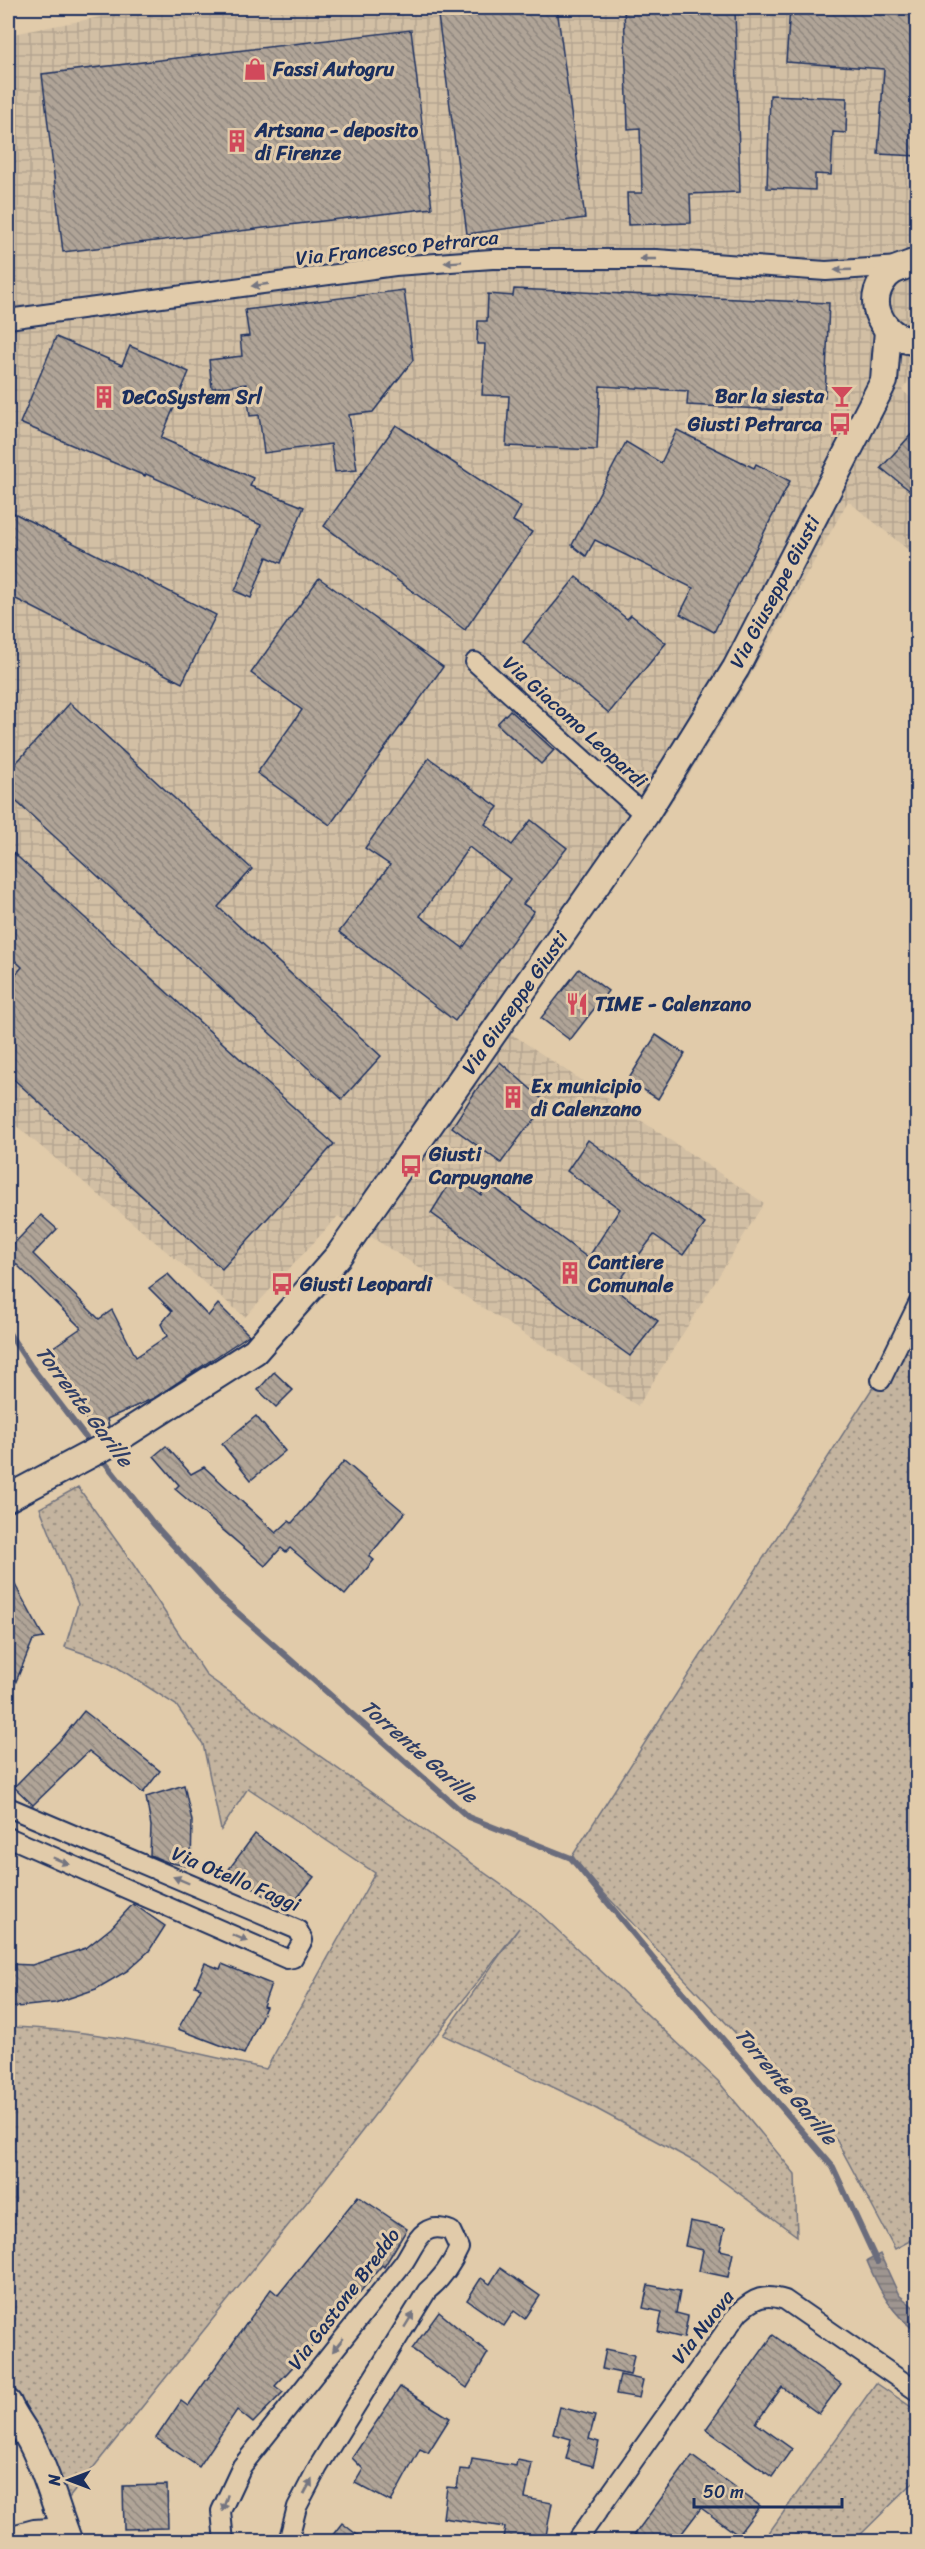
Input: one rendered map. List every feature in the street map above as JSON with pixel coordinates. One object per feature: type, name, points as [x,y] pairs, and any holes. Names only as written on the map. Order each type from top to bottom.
[{"type":"street","name":"Via Francesco Petrarca","points":[[8,319],[395,266],[492,259],[656,259],[826,271],[912,263]]},
{"type":"street","name":"Via Giuseppe Giusti","points":[[884,381],[888,330],[880,320],[876,307],[877,294],[882,282],[890,272],[912,263]]},
{"type":"street","points":[[888,330],[898,338],[918,341]]},
{"type":"street","name":"Via Giuseppe Giusti","points":[[8,1498],[106,1446],[255,1351],[339,1255],[645,815],[736,668],[884,381],[918,346]]},
{"type":"street","name":"Via Giacomo Leopardi","points":[[475,662],[645,815]]},
{"type":"street","points":[[881,1380],[918,1304]]},
{"type":"street","name":"Via Otello Faggi","points":[[8,1806],[298,1930],[303,1940],[293,1958],[287,1959],[8,1838]]},
{"type":"street","name":"Via Gastone Breddo","points":[[224,2541],[222,2511],[233,2481],[253,2451],[404,2262],[422,2234],[430,2228],[451,2231],[459,2248],[453,2262],[441,2279],[426,2291],[318,2467],[297,2507],[288,2541]]},
{"type":"street","name":"Via Nuova","points":[[576,2541],[740,2312],[752,2299],[773,2296],[785,2300],[918,2392]]},
{"type":"street","points":[[8,2405],[23,2456],[38,2490],[62,2526],[34,2529],[8,2536]]},
{"type":"shaded area","points":[[146,8],[917,8],[918,368],[902,390],[917,403],[917,557],[848,501],[742,690],[658,824],[503,1028],[764,1203],[638,1406],[338,1216],[245,1317],[8,1119],[8,35]]},
{"type":"shaded area","points":[[902,1349],[918,1359],[917,2237],[895,2249],[837,2141],[571,1858],[891,1359]]},
{"type":"shaded area","points":[[78,1487],[133,1564],[207,1676],[534,1908],[718,2081],[795,2174],[797,2236],[699,2164],[578,2099],[443,2035],[519,1928],[315,2192],[68,2499],[8,2374],[8,2027],[105,2036],[170,2047],[266,2069],[375,1873],[248,1788],[221,1830],[203,1744],[176,1705],[109,1662],[65,1647],[78,1604],[40,1508]]},
{"type":"shaded area","points":[[880,2254],[899,2295],[917,2310],[917,2332],[893,2309],[876,2282],[867,2261]]},
{"type":"shaded area","points":[[876,2383],[917,2411],[917,2479],[854,2541],[763,2541]]},
{"type":"building","points":[[437,8],[557,8],[585,218],[467,234]]},
{"type":"building","points":[[624,8],[735,8],[740,192],[690,194],[691,223],[628,225],[627,193],[642,193],[640,128],[628,129]]},
{"type":"building","points":[[790,8],[918,8],[918,156],[878,154],[884,69],[786,62]]},
{"type":"building","name":"Artsana - deposito di Firenze","points":[[411,30],[432,208],[63,252],[42,74]]},
{"type":"building","points":[[770,95],[847,98],[846,133],[833,132],[831,175],[815,174],[815,190],[767,188]]},
{"type":"building","points":[[514,289],[829,303],[825,397],[782,395],[781,410],[687,405],[688,391],[600,386],[597,450],[506,446],[509,396],[482,395],[485,344],[477,344],[478,321],[487,321],[488,294],[513,296]]},
{"type":"building","points":[[404,290],[413,360],[373,412],[349,415],[357,470],[335,472],[331,444],[264,453],[259,415],[250,416],[246,384],[212,388],[209,360],[242,356],[240,337],[249,336],[245,310]]},
{"type":"building","name":"DeCoSystem Srl","points":[[56,337],[122,365],[130,346],[189,372],[161,438],[253,478],[250,486],[304,507],[281,563],[267,557],[251,598],[235,591],[261,525],[146,474],[145,476],[20,423]]},
{"type":"building","points":[[396,425],[521,507],[513,521],[532,532],[465,630],[324,526]]},
{"type":"building","points":[[918,427],[918,497],[881,468]]},
{"type":"building","points":[[677,430],[754,468],[756,464],[790,481],[714,632],[680,614],[693,588],[595,540],[586,556],[572,545],[626,442],[661,463]]},
{"type":"building","points":[[8,510],[216,615],[182,683],[8,595]]},
{"type":"building","points":[[576,577],[627,619],[631,615],[666,643],[609,713],[523,642]]},
{"type":"building","points":[[319,578],[443,667],[330,825],[257,773],[302,710],[251,673]]},
{"type":"building","points":[[70,703],[252,869],[218,907],[381,1056],[342,1099],[8,794],[8,772]]},
{"type":"building","points":[[510,710],[554,750],[541,764],[497,724]]},
{"type":"building","points":[[429,758],[498,807],[485,824],[512,845],[531,820],[567,848],[523,904],[534,911],[455,1021],[339,932],[390,865],[365,848]],"holes":[[[469,847],[510,879],[463,948],[420,916]]]},
{"type":"building","points":[[8,848],[334,1144],[222,1269],[8,1074],[8,984],[22,967],[8,954]]},
{"type":"building","points":[[579,969],[608,991],[570,1040],[541,1018]]},
{"type":"building","points":[[656,1035],[685,1054],[658,1099],[628,1080]]},
{"type":"building","points":[[500,1062],[549,1105],[525,1130],[501,1163],[452,1127],[477,1089]]},
{"type":"building","name":"Cantiere Comunale","points":[[588,1140],[705,1224],[683,1255],[654,1235],[614,1288],[658,1321],[630,1356],[431,1213],[454,1176],[481,1195],[488,1183],[588,1258],[620,1209],[567,1171]]},
{"type":"building","points":[[41,1215],[57,1229],[33,1254],[99,1319],[112,1310],[136,1357],[167,1336],[161,1324],[172,1311],[149,1288],[168,1274],[208,1316],[218,1304],[249,1335],[154,1398],[107,1419],[109,1426],[94,1436],[70,1385],[67,1386],[49,1350],[81,1328],[8,1256],[8,1250]]},
{"type":"building","points":[[274,1372],[293,1390],[276,1407],[258,1390]]},
{"type":"building","points":[[256,1416],[285,1451],[251,1480],[222,1444]]},
{"type":"building","points":[[166,1446],[191,1474],[204,1467],[276,1533],[289,1521],[292,1523],[344,1461],[405,1513],[369,1556],[374,1560],[345,1595],[290,1548],[286,1552],[281,1548],[265,1566],[175,1489],[179,1485],[154,1456]]},
{"type":"building","points":[[8,1572],[44,1638],[33,1640],[8,1701]]},
{"type":"building","points":[[84,1711],[160,1771],[143,1793],[89,1751],[33,1805],[14,1787],[62,1738]]},
{"type":"building","points":[[184,1785],[192,1821],[191,1867],[167,1862],[150,1855],[151,1826],[146,1797]]},
{"type":"building","points":[[255,1834],[314,1877],[286,1912],[229,1869]]},
{"type":"building","points":[[133,1904],[165,1926],[149,1951],[127,1971],[96,1989],[55,2003],[8,2008],[8,1964],[32,1965],[86,1948],[111,1928]]},
{"type":"building","points":[[205,1963],[220,1969],[222,1964],[271,1984],[263,2006],[266,2007],[244,2054],[178,2029],[201,1988],[195,1986]]},
{"type":"building","points":[[358,2196],[407,2229],[384,2267],[382,2265],[344,2312],[275,2386],[283,2392],[253,2423],[237,2410],[199,2467],[156,2438],[181,2401],[188,2406],[271,2289],[278,2295]]},
{"type":"building","points":[[690,2221],[725,2228],[720,2250],[733,2253],[728,2277],[699,2271],[703,2250],[685,2246]]},
{"type":"building","points":[[500,2268],[540,2296],[525,2319],[514,2311],[504,2326],[467,2300],[481,2278],[490,2284]]},
{"type":"building","points":[[648,2285],[680,2291],[676,2313],[688,2316],[684,2338],[658,2332],[662,2312],[643,2308]]},
{"type":"building","points":[[439,2312],[488,2353],[467,2388],[412,2349]]},
{"type":"building","points":[[773,2335],[841,2384],[819,2414],[782,2387],[756,2423],[792,2449],[772,2477],[706,2429]]},
{"type":"building","points":[[606,2349],[634,2355],[630,2375],[602,2369]]},
{"type":"building","points":[[620,2375],[643,2380],[639,2398],[616,2394]]},
{"type":"building","points":[[400,2387],[450,2418],[428,2453],[420,2449],[391,2502],[355,2483],[363,2469],[352,2458]]},
{"type":"building","points":[[560,2407],[595,2416],[589,2439],[599,2442],[593,2466],[566,2459],[571,2439],[553,2434]]},
{"type":"building","points":[[692,2456],[760,2506],[738,2535],[701,2508],[676,2541],[630,2541]]},
{"type":"building","points":[[472,2459],[516,2466],[517,2460],[532,2463],[525,2498],[552,2503],[545,2541],[503,2538],[505,2527],[443,2518],[447,2487],[457,2488],[460,2469],[470,2470]]},
{"type":"building","points":[[167,2485],[168,2528],[124,2529],[123,2486]]},
{"type":"building","points":[[342,2523],[365,2541],[328,2541]]},
{"type":"waterway","name":"Torrente Garille","points":[[8,1332],[30,1365],[93,1447]]},
{"type":"waterway","name":"Torrente Garille","points":[[99,1455],[153,1523],[222,1599],[468,1817],[571,1858],[659,1965],[833,2167],[877,2262]]},
{"type":"place","name":"Fassi Autogru","points":[[255,69]]},
{"type":"place","name":"Artsana - deposito di Firenze","points":[[237,141]]},
{"type":"place","name":"Bar la siesta","points":[[842,396]]},
{"type":"place","name":"DeCoSystem Srl","points":[[104,397]]},
{"type":"place","name":"Giusti Petrarca","points":[[840,424]]},
{"type":"place","name":"TIME - Calenzano","points":[[577,1004]]},
{"type":"place","name":"Ex municipio di Calenzano","points":[[513,1097]]},
{"type":"place","name":"Giusti Carpugnane","points":[[411,1166]]},
{"type":"place","name":"Cantiere Comunale","points":[[570,1273]]},
{"type":"place","name":"Giusti Leopardi","points":[[282,1284]]}]
